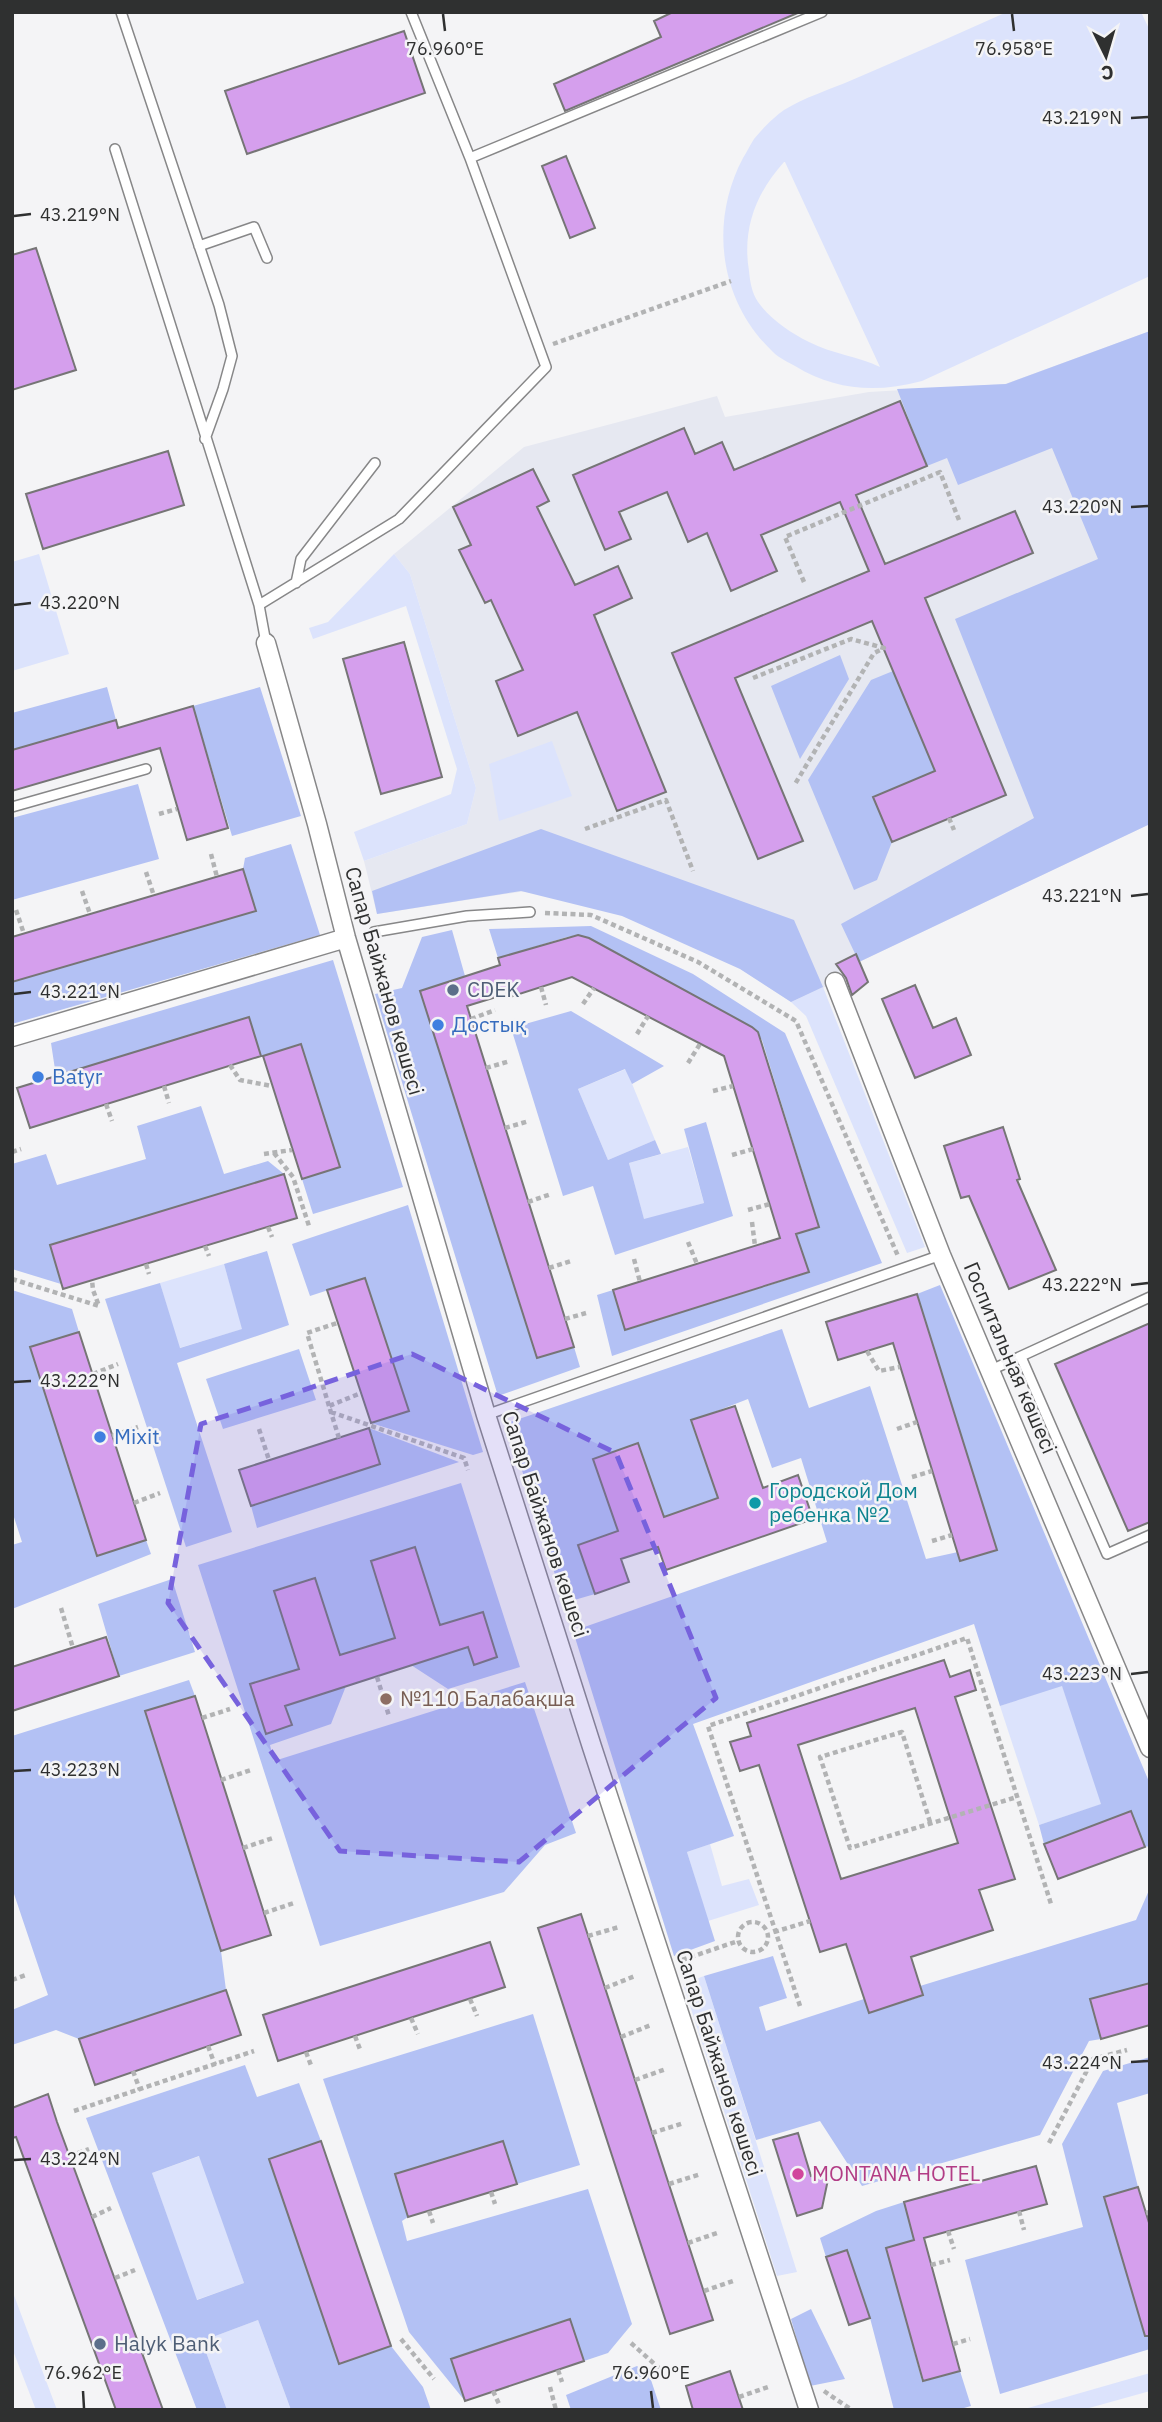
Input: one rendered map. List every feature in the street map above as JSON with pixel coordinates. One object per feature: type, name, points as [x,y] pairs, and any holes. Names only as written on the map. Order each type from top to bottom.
[{"type":"street","name":"Сапар Байжанов көшесі","points":[[266,643],[346,938],[486,1415],[809,2410]]},
{"type":"street","points":[[12,1037],[346,938]]},
{"type":"street","name":"Госпитальная көшесі","points":[[835,982],[941,1255],[1150,1748]]},
{"type":"lane","points":[[121,12],[200,246],[232,356],[205,439]]},
{"type":"lane","points":[[259,606],[399,519],[546,366],[470,158],[411,12]]},
{"type":"lane","points":[[470,158],[822,12]]},
{"type":"lane","points":[[115,149],[259,606],[266,643]]},
{"type":"lane","points":[[200,246],[254,227],[267,258]]},
{"type":"lane","points":[[296,583],[301,559],[375,463]]},
{"type":"lane","points":[[12,807],[146,769]]},
{"type":"lane","points":[[374,932],[467,916],[530,912]]},
{"type":"lane","points":[[486,1415],[941,1255]]},
{"type":"lane","points":[[991,1370],[1150,1297]]},
{"type":"lane","points":[[1021,1356],[1107,1553],[1150,1535]]},
{"type":"path","points":[[539,348],[731,282]]},
{"type":"path","points":[[804,582],[785,537],[940,472],[959,520]]},
{"type":"path","points":[[753,678],[852,639],[884,648],[874,653],[795,784]]},
{"type":"path","points":[[584,829],[666,800],[694,871]]},
{"type":"path","points":[[159,814],[177,809]]},
{"type":"path","points":[[948,818],[954,830]]},
{"type":"path","points":[[211,854],[217,877]]},
{"type":"path","points":[[146,872],[154,896]]},
{"type":"path","points":[[82,891],[90,914]]},
{"type":"path","points":[[16,910],[24,934]]},
{"type":"path","points":[[530,912],[591,915],[698,962],[796,1021],[903,1268]]},
{"type":"path","points":[[541,987],[546,1004]]},
{"type":"path","points":[[583,1004],[594,988]]},
{"type":"path","points":[[471,1019],[495,1010]]},
{"type":"path","points":[[637,1034],[648,1016]]},
{"type":"path","points":[[688,1063],[700,1044]]},
{"type":"path","points":[[486,1068],[510,1061]]},
{"type":"path","points":[[230,1065],[240,1080],[272,1086]]},
{"type":"path","points":[[164,1086],[169,1103]]},
{"type":"path","points":[[713,1091],[733,1086]]},
{"type":"path","points":[[106,1104],[112,1121]]},
{"type":"path","points":[[505,1128],[528,1121]]},
{"type":"path","points":[[12,1152],[21,1149]]},
{"type":"path","points":[[732,1155],[753,1149]]},
{"type":"path","points":[[264,1154],[292,1150]]},
{"type":"path","points":[[274,1153],[293,1177],[309,1226]]},
{"type":"path","points":[[528,1202],[551,1194]]},
{"type":"path","points":[[748,1210],[770,1204]]},
{"type":"path","points":[[752,1222],[755,1246]]},
{"type":"path","points":[[268,1227],[272,1237]]},
{"type":"path","points":[[688,1242],[696,1264]]},
{"type":"path","points":[[205,1246],[209,1256]]},
{"type":"path","points":[[634,1259],[640,1282]]},
{"type":"path","points":[[549,1268],[571,1261]]},
{"type":"path","points":[[146,1264],[149,1274]]},
{"type":"path","points":[[12,1279],[99,1306],[92,1280]]},
{"type":"path","points":[[565,1319],[586,1312]]},
{"type":"path","points":[[337,1323],[307,1334],[339,1438]]},
{"type":"path","points":[[867,1351],[878,1371],[900,1367]]},
{"type":"path","points":[[93,1374],[118,1364]]},
{"type":"path","points":[[330,1409],[361,1393]]},
{"type":"path","points":[[330,1409],[464,1458],[468,1470]]},
{"type":"path","points":[[897,1429],[917,1422]]},
{"type":"path","points":[[113,1436],[138,1427]]},
{"type":"path","points":[[259,1429],[269,1460]]},
{"type":"path","points":[[912,1476],[932,1471]]},
{"type":"path","points":[[134,1503],[160,1493]]},
{"type":"path","points":[[932,1541],[952,1535]]},
{"type":"path","points":[[61,1608],[73,1647]]},
{"type":"path","points":[[800,2006],[708,1726],[967,1638],[1051,1905]]},
{"type":"path","points":[[377,1676],[389,1716]]},
{"type":"path","points":[[202,1718],[230,1709]]},
{"type":"path","points":[[930,1822],[902,1732],[820,1757],[850,1848],[1017,1797]]},
{"type":"path","points":[[221,1780],[251,1770]]},
{"type":"path","points":[[243,1848],[273,1838]]},
{"type":"path","points":[[264,1913],[294,1903]]},
{"type":"path","points":[[769,1934],[810,1921]]},
{"type":"path","points":[[749,1922],[758,1922],[765,1926],[769,1934],[768,1942],[757,1952],[742,1948],[738,1941],[742,1926],[749,1922]]},
{"type":"path","points":[[588,1936],[619,1927]]},
{"type":"path","points":[[664,1966],[738,1941]]},
{"type":"path","points":[[12,1980],[26,1975]]},
{"type":"path","points":[[605,1988],[635,1976]]},
{"type":"path","points":[[470,1999],[477,2016]]},
{"type":"path","points":[[411,2018],[418,2034]]},
{"type":"path","points":[[621,2037],[651,2025]]},
{"type":"path","points":[[355,2036],[361,2052]]},
{"type":"path","points":[[208,2046],[215,2065]]},
{"type":"path","points":[[1049,2143],[1093,2060],[1127,2050]]},
{"type":"path","points":[[74,2111],[254,2051]]},
{"type":"path","points":[[306,2052],[312,2067]]},
{"type":"path","points":[[635,2080],[666,2069]]},
{"type":"path","points":[[133,2071],[140,2090]]},
{"type":"path","points":[[652,2133],[684,2123]]},
{"type":"path","points":[[70,2156],[89,2148]]},
{"type":"path","points":[[669,2184],[701,2174]]},
{"type":"path","points":[[491,2192],[495,2204]]},
{"type":"path","points":[[92,2217],[111,2208]]},
{"type":"path","points":[[429,2211],[433,2223]]},
{"type":"path","points":[[1020,2211],[1024,2230]]},
{"type":"path","points":[[948,2231],[954,2249]]},
{"type":"path","points":[[688,2243],[720,2232]]},
{"type":"path","points":[[932,2265],[950,2260]]},
{"type":"path","points":[[114,2278],[135,2270]]},
{"type":"path","points":[[704,2291],[736,2280]]},
{"type":"path","points":[[401,2339],[434,2379]]},
{"type":"path","points":[[953,2344],[970,2339]]},
{"type":"path","points":[[631,2343],[659,2368]]},
{"type":"path","points":[[142,2353],[163,2344]]},
{"type":"path","points":[[558,2370],[562,2382]]},
{"type":"path","points":[[738,2397],[771,2386]]},
{"type":"path","points":[[550,2387],[556,2410]]},
{"type":"path","points":[[824,2390],[852,2410]]},
{"type":"path","points":[[494,2391],[499,2404]]},
{"type":"highlighted area","points":[[412,1354],[616,1453],[716,1698],[519,1862],[340,1851],[168,1603],[201,1424]]},
{"type":"shaded area","points":[[1007,12],[1141,12],[1150,31],[1150,276],[922,381],[905,385],[873,388],[841,385],[810,374],[781,358],[755,332],[741,309],[725,260],[723,234],[726,208],[732,183],[753,141],[784,110]],"holes":[[[785,162],[880,367],[802,338],[781,325],[754,295],[747,256],[753,212],[766,186]]]},
{"type":"shaded area","points":[[1150,331],[1150,824],[859,962],[855,954],[836,964],[843,979],[791,1002],[658,915],[570,884],[377,914],[364,861],[467,824],[476,788],[410,574],[394,554],[524,447],[717,396],[725,417],[869,392],[1005,384]]},
{"type":"shaded area","points":[[1150,331],[1150,824],[859,962],[841,924],[1034,818],[955,619],[1098,559],[1052,448],[958,485],[947,458],[927,466],[897,389],[1006,384]]},
{"type":"shaded area","points":[[39,554],[69,654],[12,671],[12,562]]},
{"type":"shaded area","points":[[394,554],[410,574],[476,788],[467,824],[364,861],[354,832],[451,794],[457,769],[406,606],[313,639],[309,628],[328,622]]},
{"type":"shaded area","points":[[840,655],[849,679],[800,759],[771,686]]},
{"type":"shaded area","points":[[893,671],[954,763],[873,797],[892,842],[877,880],[854,890],[808,780],[871,680]]},
{"type":"shaded area","points":[[107,687],[116,720],[12,750],[12,713]]},
{"type":"shaded area","points":[[260,687],[301,816],[232,836],[193,706]]},
{"type":"shaded area","points":[[552,741],[572,796],[499,821],[489,764]]},
{"type":"shaded area","points":[[138,784],[159,859],[12,900],[12,818]]},
{"type":"shaded area","points":[[541,829],[794,920],[823,987],[791,1002],[740,969],[622,916],[521,891],[377,914],[372,891]]},
{"type":"shaded area","points":[[291,844],[320,935],[12,1024],[12,982],[255,911],[243,869],[245,858]]},
{"type":"shaded area","points":[[591,926],[693,974],[785,1033],[882,1263],[612,1356],[597,1295],[613,1290],[626,1330],[808,1273],[796,1234],[819,1226],[762,1040],[752,1027],[589,938],[578,935],[567,937],[498,958],[489,929]]},
{"type":"shaded area","points":[[452,930],[465,976],[420,991],[537,1358],[574,1347],[580,1367],[498,1396],[375,994],[402,988],[422,937]]},
{"type":"shaded area","points":[[333,960],[403,1187],[313,1214],[302,1179],[340,1166],[301,1044],[261,1056],[249,1017],[56,1076],[51,1043]]},
{"type":"shaded area","points":[[823,987],[925,1247],[907,1253],[806,1016],[791,1002]]},
{"type":"shaded area","points":[[571,1011],[664,1066],[632,1084],[625,1069],[578,1089],[608,1160],[655,1140],[661,1154],[629,1163],[644,1219],[704,1203],[684,1129],[706,1122],[733,1216],[615,1255],[593,1186],[563,1196],[511,1028]]},
{"type":"shaded area","points":[[626,1069],[655,1140],[608,1160],[578,1089]]},
{"type":"shaded area","points":[[201,1106],[224,1174],[268,1161],[284,1174],[50,1245],[61,1284],[12,1269],[12,1164],[46,1154],[57,1185],[146,1159],[137,1126]]},
{"type":"shaded area","points":[[688,1147],[704,1203],[644,1220],[629,1163]]},
{"type":"shaded area","points":[[408,1205],[483,1452],[473,1455],[371,1423],[409,1410],[365,1278],[310,1296],[292,1244]]},
{"type":"shaded area","points":[[267,1251],[289,1325],[177,1363],[232,1532],[186,1547],[105,1299],[160,1283],[180,1348],[242,1329],[224,1264]]},
{"type":"shaded area","points":[[224,1264],[243,1329],[179,1348],[160,1283]]},
{"type":"shaded area","points":[[940,1285],[1150,1784],[1150,1846],[1145,1847],[1131,1811],[1044,1844],[1039,1825],[1101,1804],[1062,1686],[1000,1706],[974,1624],[693,1724],[734,1836],[687,1852],[715,1941],[674,1956],[573,1631],[827,1542],[801,1458],[772,1468],[748,1399],[691,1421],[718,1498],[664,1517],[638,1444],[593,1459],[618,1531],[578,1545],[595,1594],[564,1603],[507,1423],[782,1329],[809,1408],[870,1386],[926,1559],[958,1552],[997,1549],[917,1294]]},
{"type":"shaded area","points":[[12,1290],[72,1309],[79,1332],[31,1347],[97,1556],[146,1540],[151,1554],[12,1609],[12,1545],[22,1542],[12,1511]]},
{"type":"shaded area","points":[[299,1349],[316,1400],[223,1429],[206,1379]]},
{"type":"shaded area","points":[[369,1428],[459,1462],[257,1528],[251,1506],[380,1464]]},
{"type":"shaded area","name":"№110 Балабақша","points":[[461,1483],[520,1667],[448,1689],[411,1665],[468,1647],[474,1664],[497,1657],[483,1612],[440,1625],[415,1547],[371,1561],[395,1638],[340,1655],[315,1578],[275,1590],[299,1669],[250,1685],[266,1733],[292,1725],[285,1706],[346,1686],[331,1724],[270,1745],[274,1761],[525,1682],[576,1833],[545,1845],[504,1892],[320,1946],[198,1565]]},
{"type":"shaded area","points":[[172,1579],[195,1652],[119,1676],[98,1604]]},
{"type":"shaded area","points":[[189,1680],[195,1696],[145,1712],[221,1951],[226,1990],[79,2039],[56,2030],[12,2045],[12,2010],[48,1995],[12,1888],[12,1736]]},
{"type":"shaded area","points":[[1062,1685],[1102,1804],[1039,1825],[1000,1706]]},
{"type":"shaded area","points":[[710,1844],[722,1886],[749,1879],[759,1905],[708,1921],[687,1852]]},
{"type":"shaded area","points":[[1150,1888],[1150,1983],[1090,2000],[1101,2039],[1089,2041],[1040,2135],[862,2186],[820,2121],[756,2140],[704,1976],[773,1956],[787,1998],[759,2007],[766,2031],[864,1999],[869,2013],[923,1996],[920,1986],[1136,1920]]},
{"type":"shaded area","points":[[704,1976],[797,2272],[777,2276],[683,1984]]},
{"type":"shaded area","points":[[533,2014],[580,2165],[517,2184],[503,2141],[396,2174],[408,2217],[402,2221],[407,2241],[588,2189],[632,2324],[608,2353],[584,2361],[569,2319],[451,2359],[465,2401],[409,2332],[323,2079]]},
{"type":"shaded area","points":[[1150,2057],[1150,2093],[1117,2103],[1138,2187],[1104,2197],[1142,2327],[1150,2325],[1150,2349],[1000,2394],[965,2260],[1083,2227],[1062,2144],[1103,2071]]},
{"type":"shaded area","points":[[245,2065],[257,2097],[299,2083],[321,2141],[269,2159],[339,2364],[391,2346],[423,2387],[431,2410],[291,2410],[258,2320],[202,2341],[227,2410],[197,2410],[86,2118]],"holes":[[[199,2156],[244,2283],[197,2300],[152,2173]]]},
{"type":"shaded area","points":[[200,2156],[244,2283],[196,2300],[152,2173]]},
{"type":"shaded area","points":[[904,2202],[914,2240],[887,2248],[922,2381],[960,2371],[971,2406],[957,2410],[894,2410],[870,2318],[847,2250],[826,2257],[820,2238],[876,2211]]},
{"type":"shaded area","points":[[12,2290],[57,2410],[36,2410],[12,2348]]},
{"type":"shaded area","points":[[811,2309],[845,2379],[810,2386],[791,2319]]},
{"type":"shaded area","points":[[258,2320],[291,2410],[227,2410],[202,2341]]},
{"type":"shaded area","points":[[637,2366],[650,2377],[661,2410],[571,2410],[566,2395]]},
{"type":"shaded area","points":[[1150,2373],[1150,2391],[1082,2410],[1021,2410]]},
{"type":"building","points":[[673,12],[800,12],[565,111],[554,84],[661,37],[654,21]]},
{"type":"building","points":[[404,31],[425,93],[247,154],[225,91]]},
{"type":"building","points":[[566,156],[595,228],[570,238],[542,166]]},
{"type":"building","points":[[36,248],[76,370],[12,390],[12,255]]},
{"type":"building","points":[[900,401],[927,466],[856,495],[885,564],[1015,511],[1033,553],[925,598],[1006,795],[892,842],[873,797],[935,771],[872,621],[735,678],[803,841],[758,859],[672,653],[869,571],[840,502],[761,535],[777,571],[731,591],[707,533],[688,542],[667,492],[619,512],[631,539],[605,550],[573,475],[684,428],[695,454],[722,442],[734,470]]},
{"type":"building","points":[[168,451],[184,505],[43,549],[26,494]]},
{"type":"building","points":[[533,469],[549,501],[537,507],[575,585],[618,566],[632,598],[594,615],[666,792],[617,811],[577,712],[518,736],[496,681],[523,670],[491,600],[485,603],[459,550],[471,545],[453,507]]},
{"type":"building","points":[[404,642],[442,777],[381,794],[343,659]]},
{"type":"building","points":[[193,706],[228,828],[187,840],[160,748],[12,791],[12,750],[116,720],[118,728]]},
{"type":"building","points":[[243,869],[256,911],[12,982],[12,937]]},
{"type":"building","points":[[578,935],[589,938],[758,1032],[819,1227],[796,1234],[809,1272],[625,1330],[613,1290],[780,1238],[724,1056],[572,977],[510,997],[509,993],[467,1006],[574,1347],[537,1358],[420,991],[500,965],[498,958]]},
{"type":"building","points":[[856,954],[868,982],[852,995],[846,978],[836,964]]},
{"type":"building","points":[[915,985],[933,1028],[956,1018],[971,1055],[915,1078],[882,999]]},
{"type":"building","points":[[249,1017],[261,1056],[30,1128],[17,1088]]},
{"type":"building","points":[[301,1044],[340,1167],[302,1179],[263,1056]]},
{"type":"building","points":[[1003,1127],[1020,1179],[1017,1180],[1056,1270],[1009,1289],[969,1196],[961,1198],[944,1146]]},
{"type":"building","points":[[284,1174],[297,1218],[63,1289],[50,1245]]},
{"type":"building","points":[[365,1278],[409,1411],[371,1423],[327,1290]]},
{"type":"building","points":[[917,1294],[997,1550],[960,1561],[893,1343],[838,1360],[826,1322]]},
{"type":"building","points":[[1150,1323],[1150,1522],[1128,1531],[1055,1364]]},
{"type":"building","points":[[79,1332],[146,1540],[97,1556],[30,1347]]},
{"type":"building","name":"Городской Дом ребенка №2","points":[[735,1406],[763,1488],[798,1475],[813,1519],[666,1570],[658,1547],[621,1559],[629,1582],[595,1594],[578,1545],[618,1531],[593,1459],[638,1443],[664,1517],[718,1498],[691,1420]]},
{"type":"building","points":[[369,1428],[380,1464],[251,1506],[239,1470]]},
{"type":"building","points":[[415,1547],[440,1625],[483,1612],[497,1657],[474,1665],[468,1647],[285,1706],[292,1725],[266,1734],[250,1684],[299,1669],[274,1591],[315,1578],[340,1655],[395,1638],[371,1561]]},
{"type":"building","points":[[106,1637],[119,1676],[12,1711],[12,1667]]},
{"type":"building","points":[[944,1660],[950,1677],[970,1670],[976,1690],[955,1697],[1015,1879],[979,1890],[993,1930],[911,1957],[923,1995],[869,2013],[846,1944],[820,1952],[759,1765],[740,1771],[730,1742],[751,1736],[747,1723]],"holes":[[[915,1708],[958,1843],[841,1879],[798,1745]]]},
{"type":"building","points":[[195,1696],[271,1935],[221,1951],[145,1711]]},
{"type":"building","points":[[1131,1811],[1145,1847],[1058,1879],[1044,1844]]},
{"type":"building","points":[[581,1914],[713,2320],[670,2334],[538,1928]]},
{"type":"building","points":[[490,1942],[505,1987],[278,2061],[263,2015]]},
{"type":"building","points":[[1150,1983],[1150,2025],[1101,2039],[1090,1999]]},
{"type":"building","points":[[226,1990],[241,2035],[95,2085],[79,2039]]},
{"type":"building","points":[[48,2094],[163,2410],[116,2410],[16,2137],[12,2138],[12,2108]]},
{"type":"building","points":[[798,2133],[811,2176],[830,2170],[822,2208],[797,2216],[773,2140]]},
{"type":"building","points":[[321,2141],[391,2346],[339,2364],[269,2159]]},
{"type":"building","points":[[503,2141],[517,2184],[408,2217],[395,2174]]},
{"type":"building","points":[[1036,2166],[1047,2204],[924,2238],[960,2371],[923,2381],[886,2248],[914,2240],[904,2202]]},
{"type":"building","points":[[1138,2187],[1150,2226],[1150,2336],[1145,2336],[1104,2197]]},
{"type":"building","points":[[847,2250],[870,2318],[849,2325],[826,2257]]},
{"type":"building","points":[[570,2319],[584,2361],[465,2401],[451,2359]]},
{"type":"building","points":[[730,2371],[743,2410],[693,2410],[686,2386]]},
{"type":"place","name":"CDEK","points":[[453,990]]},
{"type":"place","name":"Достық","points":[[438,1025]]},
{"type":"place","name":"Batyr","points":[[38,1077]]},
{"type":"place","name":"Mixit","points":[[100,1437]]},
{"type":"place","name":"Городской Дом ребенка №2","points":[[755,1503]]},
{"type":"place","name":"№110 Балабақша","points":[[386,1699]]},
{"type":"place","name":"MONTANA HOTEL","points":[[798,2174]]},
{"type":"place","name":"Halyk Bank","points":[[100,2344]]}]
